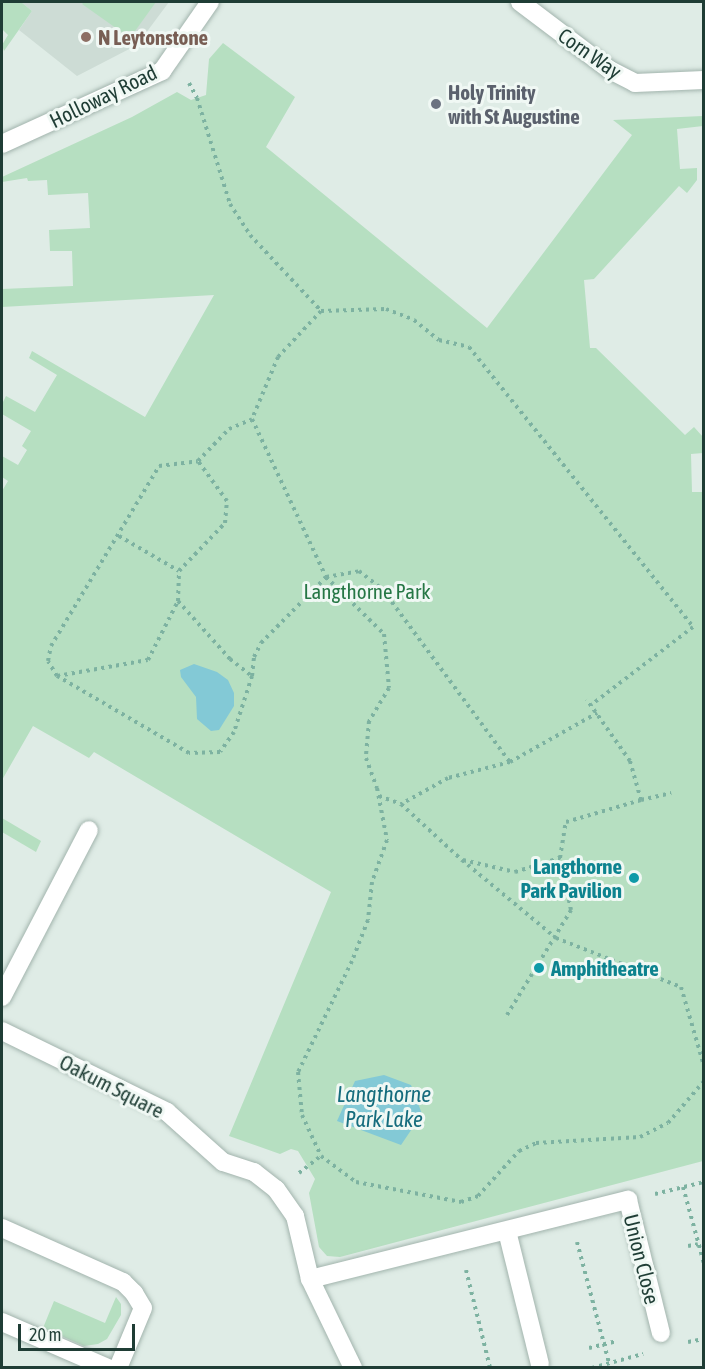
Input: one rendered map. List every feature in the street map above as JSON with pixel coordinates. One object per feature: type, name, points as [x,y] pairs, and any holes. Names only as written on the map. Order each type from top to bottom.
[{"type":"street","name":"Holloway Road","points":[[2,144],[162,71],[210,2]]},
{"type":"street","name":"Corn Way","points":[[520,2],[610,70],[635,83],[704,80]]},
{"type":"street","points":[[2,997],[89,830]]},
{"type":"street","name":"Oakum Square","points":[[2,1031],[166,1112],[222,1162],[254,1172],[276,1189],[295,1216],[310,1279]]},
{"type":"street","name":"Union Close","points":[[310,1279],[628,1200],[661,1333]]},
{"type":"street","points":[[2,1228],[123,1282],[134,1293],[143,1308],[118,1368]]},
{"type":"street","points":[[507,1231],[540,1364]]},
{"type":"street","points":[[310,1279],[353,1368]]},
{"type":"street","points":[[2,1322],[108,1368]]},
{"type":"path","points":[[196,98],[230,204],[250,235],[321,311]]},
{"type":"path","points":[[510,762],[383,590],[358,571],[326,577],[261,643],[254,657],[252,676],[234,732],[220,753],[189,753],[57,676],[48,661],[51,646],[159,466],[198,461],[229,429],[252,419],[278,357],[321,311],[386,309],[414,320],[439,339],[469,347],[693,627],[591,705]]},
{"type":"path","points":[[252,419],[326,577],[384,634],[389,688],[369,721],[366,758],[378,795],[387,840],[372,882],[368,920],[352,961],[298,1072],[302,1115],[321,1156],[356,1182],[460,1202],[478,1196],[519,1151],[536,1143],[640,1137],[668,1123],[704,1081]]},
{"type":"path","points":[[57,676],[148,660],[178,601],[179,571],[225,523],[227,501],[198,461]]},
{"type":"path","points":[[119,536],[179,571]]},
{"type":"path","points":[[178,601],[230,659],[252,676]]},
{"type":"path","points":[[587,699],[630,761],[641,800]]},
{"type":"path","points":[[401,804],[448,778],[510,762],[597,713]]},
{"type":"path","points":[[507,1015],[571,910],[560,858],[566,822],[671,793]]},
{"type":"path","points":[[378,795],[401,804],[462,860],[556,938],[681,987],[704,1066]]},
{"type":"path","points":[[462,860],[515,873],[560,858]]},
{"type":"path","points":[[309,1166],[321,1156]]},
{"type":"path","points":[[628,1200],[704,1182]]},
{"type":"path","points":[[683,1187],[704,1263]]},
{"type":"path","points":[[570,1215],[609,1363]]},
{"type":"path","points":[[688,1246],[698,1244]]},
{"type":"path","points":[[421,1252],[449,1260],[465,1269],[490,1368]]},
{"type":"path","points":[[589,1348],[617,1341]]},
{"type":"shaded area","name":"N Leytonstone","points":[[21,2],[169,2],[137,45],[77,76],[19,30],[32,11]]},
{"type":"green space","points":[[2,2],[21,2],[32,11],[4,51],[2,45],[8,35],[2,29]]},
{"type":"green space","points":[[84,2],[156,2],[130,38],[82,4]]},
{"type":"green space","name":"Langthorne Park","points":[[223,43],[295,97],[266,147],[487,328],[632,135],[613,120],[703,116],[703,126],[677,129],[680,169],[697,168],[697,180],[687,193],[679,186],[594,279],[584,280],[590,348],[596,348],[685,435],[694,427],[703,437],[703,453],[691,454],[692,492],[704,492],[703,1161],[340,1257],[327,1256],[319,1247],[309,1193],[315,1179],[298,1151],[291,1149],[280,1154],[229,1136],[331,892],[94,752],[89,758],[33,726],[2,780],[2,491],[8,481],[2,477],[2,456],[18,465],[27,450],[22,446],[31,431],[2,414],[2,404],[6,396],[35,412],[57,375],[29,358],[32,351],[145,417],[214,295],[2,307],[2,289],[73,286],[72,251],[50,251],[49,230],[90,228],[88,193],[48,195],[47,180],[28,181],[27,178],[2,182],[2,177],[132,117],[177,92],[191,100],[206,95],[209,59]]},
{"type":"green space","points":[[2,818],[41,841],[36,852],[2,832]]},
{"type":"green space","points":[[116,1297],[121,1304],[121,1315],[107,1339],[98,1344],[84,1346],[43,1328],[54,1301],[105,1323]]},
{"type":"water","points":[[194,664],[217,672],[228,680],[234,693],[234,706],[219,730],[211,731],[197,719],[196,697],[181,677],[180,670]]},
{"type":"water","name":"Langthorne Park Lake","points":[[384,1075],[411,1085],[422,1114],[401,1145],[337,1121],[355,1081]]},
{"type":"place","name":"N Leytonstone","points":[[86,37]]},
{"type":"place","name":"Holy Trinity with St Augustine","points":[[436,104]]},
{"type":"place","name":"Langthorne Park Pavilion","points":[[634,878]]},
{"type":"place","name":"Amphitheatre","points":[[539,968]]}]
